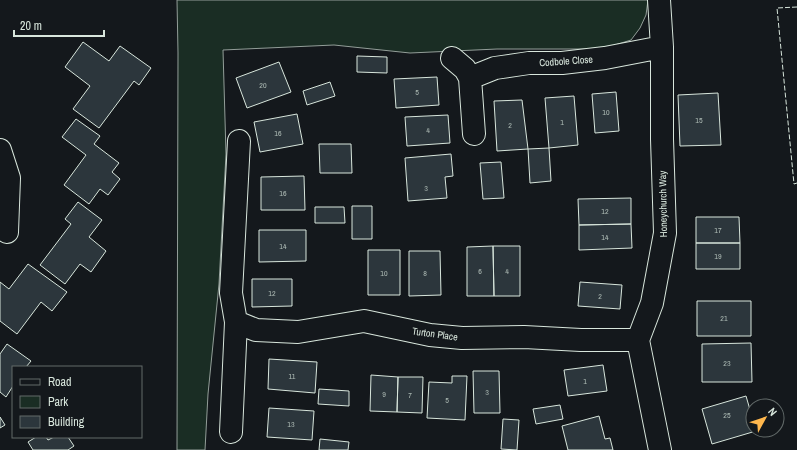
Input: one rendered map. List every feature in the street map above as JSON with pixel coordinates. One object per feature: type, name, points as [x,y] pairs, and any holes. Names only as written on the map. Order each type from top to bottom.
[{"type":"street","name":"Honeychurch Way","points":[[638,340],[652,303],[665,233],[662,139],[662,47],[659,0]]},
{"type":"street","name":"Codbole Close","points":[[470,78],[496,68],[529,63],[562,63],[605,58],[662,47]]},
{"type":"street","points":[[452,58],[465,69],[470,78],[474,134]]},
{"type":"street","points":[[231,432],[236,322],[231,293],[239,141]]},
{"type":"street","points":[[0,150],[9,178],[7,232]]},
{"type":"street","name":"Turton Place","points":[[236,322],[256,330],[298,332],[364,321],[430,336],[462,338],[524,337],[581,340],[638,340]]},
{"type":"street","points":[[638,340],[660,450]]},
{"type":"green space","points":[[177,0],[648,0],[646,15],[640,28],[631,40],[602,49],[497,49],[410,53],[334,45],[223,50],[226,154],[219,284],[208,394],[205,450],[177,450]]},
{"type":"building","points":[[83,42],[109,61],[120,46],[151,68],[139,85],[134,81],[99,128],[73,109],[90,86],[65,67]]},
{"type":"building","points":[[357,56],[387,57],[387,73],[357,72]]},
{"type":"building","points":[[279,62],[291,92],[247,108],[236,78]]},
{"type":"building","points":[[437,77],[439,105],[396,108],[394,79]]},
{"type":"building","points":[[330,82],[335,96],[307,105],[303,91]]},
{"type":"building","points":[[616,92],[619,131],[595,133],[592,94]]},
{"type":"building","points":[[718,93],[721,145],[680,146],[678,95]]},
{"type":"building","points":[[574,96],[578,145],[549,148],[545,98]]},
{"type":"building","points":[[522,100],[528,149],[497,151],[494,101]]},
{"type":"building","points":[[297,114],[303,144],[260,152],[254,122]]},
{"type":"building","points":[[448,115],[450,143],[407,146],[405,117]]},
{"type":"building","points":[[76,119],[100,136],[94,144],[119,163],[112,172],[120,179],[108,195],[100,189],[89,204],[64,185],[86,155],[62,137]]},
{"type":"building","points":[[319,144],[351,144],[352,173],[320,173]]},
{"type":"building","points":[[549,148],[551,181],[530,183],[528,149]]},
{"type":"building","points":[[451,154],[453,176],[445,177],[447,198],[408,201],[405,158]]},
{"type":"building","points":[[501,162],[504,198],[483,199],[480,163]]},
{"type":"building","points":[[304,176],[305,210],[261,210],[261,177]]},
{"type":"building","points":[[631,198],[631,224],[579,225],[578,199]]},
{"type":"building","points":[[78,202],[102,220],[89,237],[106,251],[91,272],[80,264],[65,284],[40,265],[71,224],[65,219]]},
{"type":"building","points":[[352,206],[372,206],[372,239],[352,239]]},
{"type":"building","points":[[315,207],[344,207],[345,223],[315,223]]},
{"type":"building","points":[[696,217],[739,217],[740,243],[696,243]]},
{"type":"building","points":[[631,224],[632,248],[579,250],[579,225]]},
{"type":"building","points":[[259,230],[306,230],[306,261],[259,262]]},
{"type":"building","points":[[696,243],[740,243],[740,269],[696,269]]},
{"type":"building","points":[[493,246],[494,296],[467,296],[467,247]]},
{"type":"building","points":[[493,246],[520,246],[520,296],[494,296]]},
{"type":"building","points":[[368,250],[400,250],[400,295],[368,295]]},
{"type":"building","points":[[409,251],[440,251],[441,295],[409,296]]},
{"type":"building","points":[[28,264],[67,292],[52,311],[41,302],[17,334],[0,321],[0,282],[9,289]]},
{"type":"building","points":[[252,279],[292,279],[292,306],[252,307]]},
{"type":"building","points":[[580,282],[622,285],[620,309],[578,306]]},
{"type":"building","points":[[697,301],[751,301],[751,336],[697,336]]},
{"type":"building","points":[[751,343],[752,382],[702,382],[702,344]]},
{"type":"building","points":[[7,344],[31,361],[27,366],[12,366],[12,388],[6,397],[0,392],[0,354]]},
{"type":"building","points":[[269,359],[317,362],[315,393],[268,389]]},
{"type":"building","points":[[603,365],[607,391],[568,396],[564,370]]},
{"type":"building","points":[[473,371],[499,371],[500,413],[474,413]]},
{"type":"building","points":[[371,375],[398,377],[397,412],[370,411]]},
{"type":"building","points":[[452,376],[467,376],[465,420],[427,418],[429,382],[452,383]]},
{"type":"building","points":[[398,377],[423,377],[422,413],[397,412]]},
{"type":"building","points":[[319,389],[349,391],[349,406],[318,404]]},
{"type":"building","points":[[746,396],[745,434],[712,444],[702,409]]},
{"type":"building","points":[[560,405],[563,419],[536,424],[533,409]]},
{"type":"building","points":[[269,408],[314,411],[312,440],[267,437]]},
{"type":"building","points":[[599,416],[605,439],[610,438],[613,450],[568,450],[562,426]]},
{"type":"building","points":[[0,417],[5,425],[0,428]]},
{"type":"building","points":[[503,419],[519,420],[517,450],[501,449]]},
{"type":"building","points":[[34,438],[47,438],[48,440],[52,438],[69,438],[74,446],[68,450],[33,450],[28,442]]},
{"type":"building","points":[[320,439],[349,442],[348,450],[319,450]]},
{"type":"fence","points":[[797,7],[777,8],[794,184],[797,183]]}]
